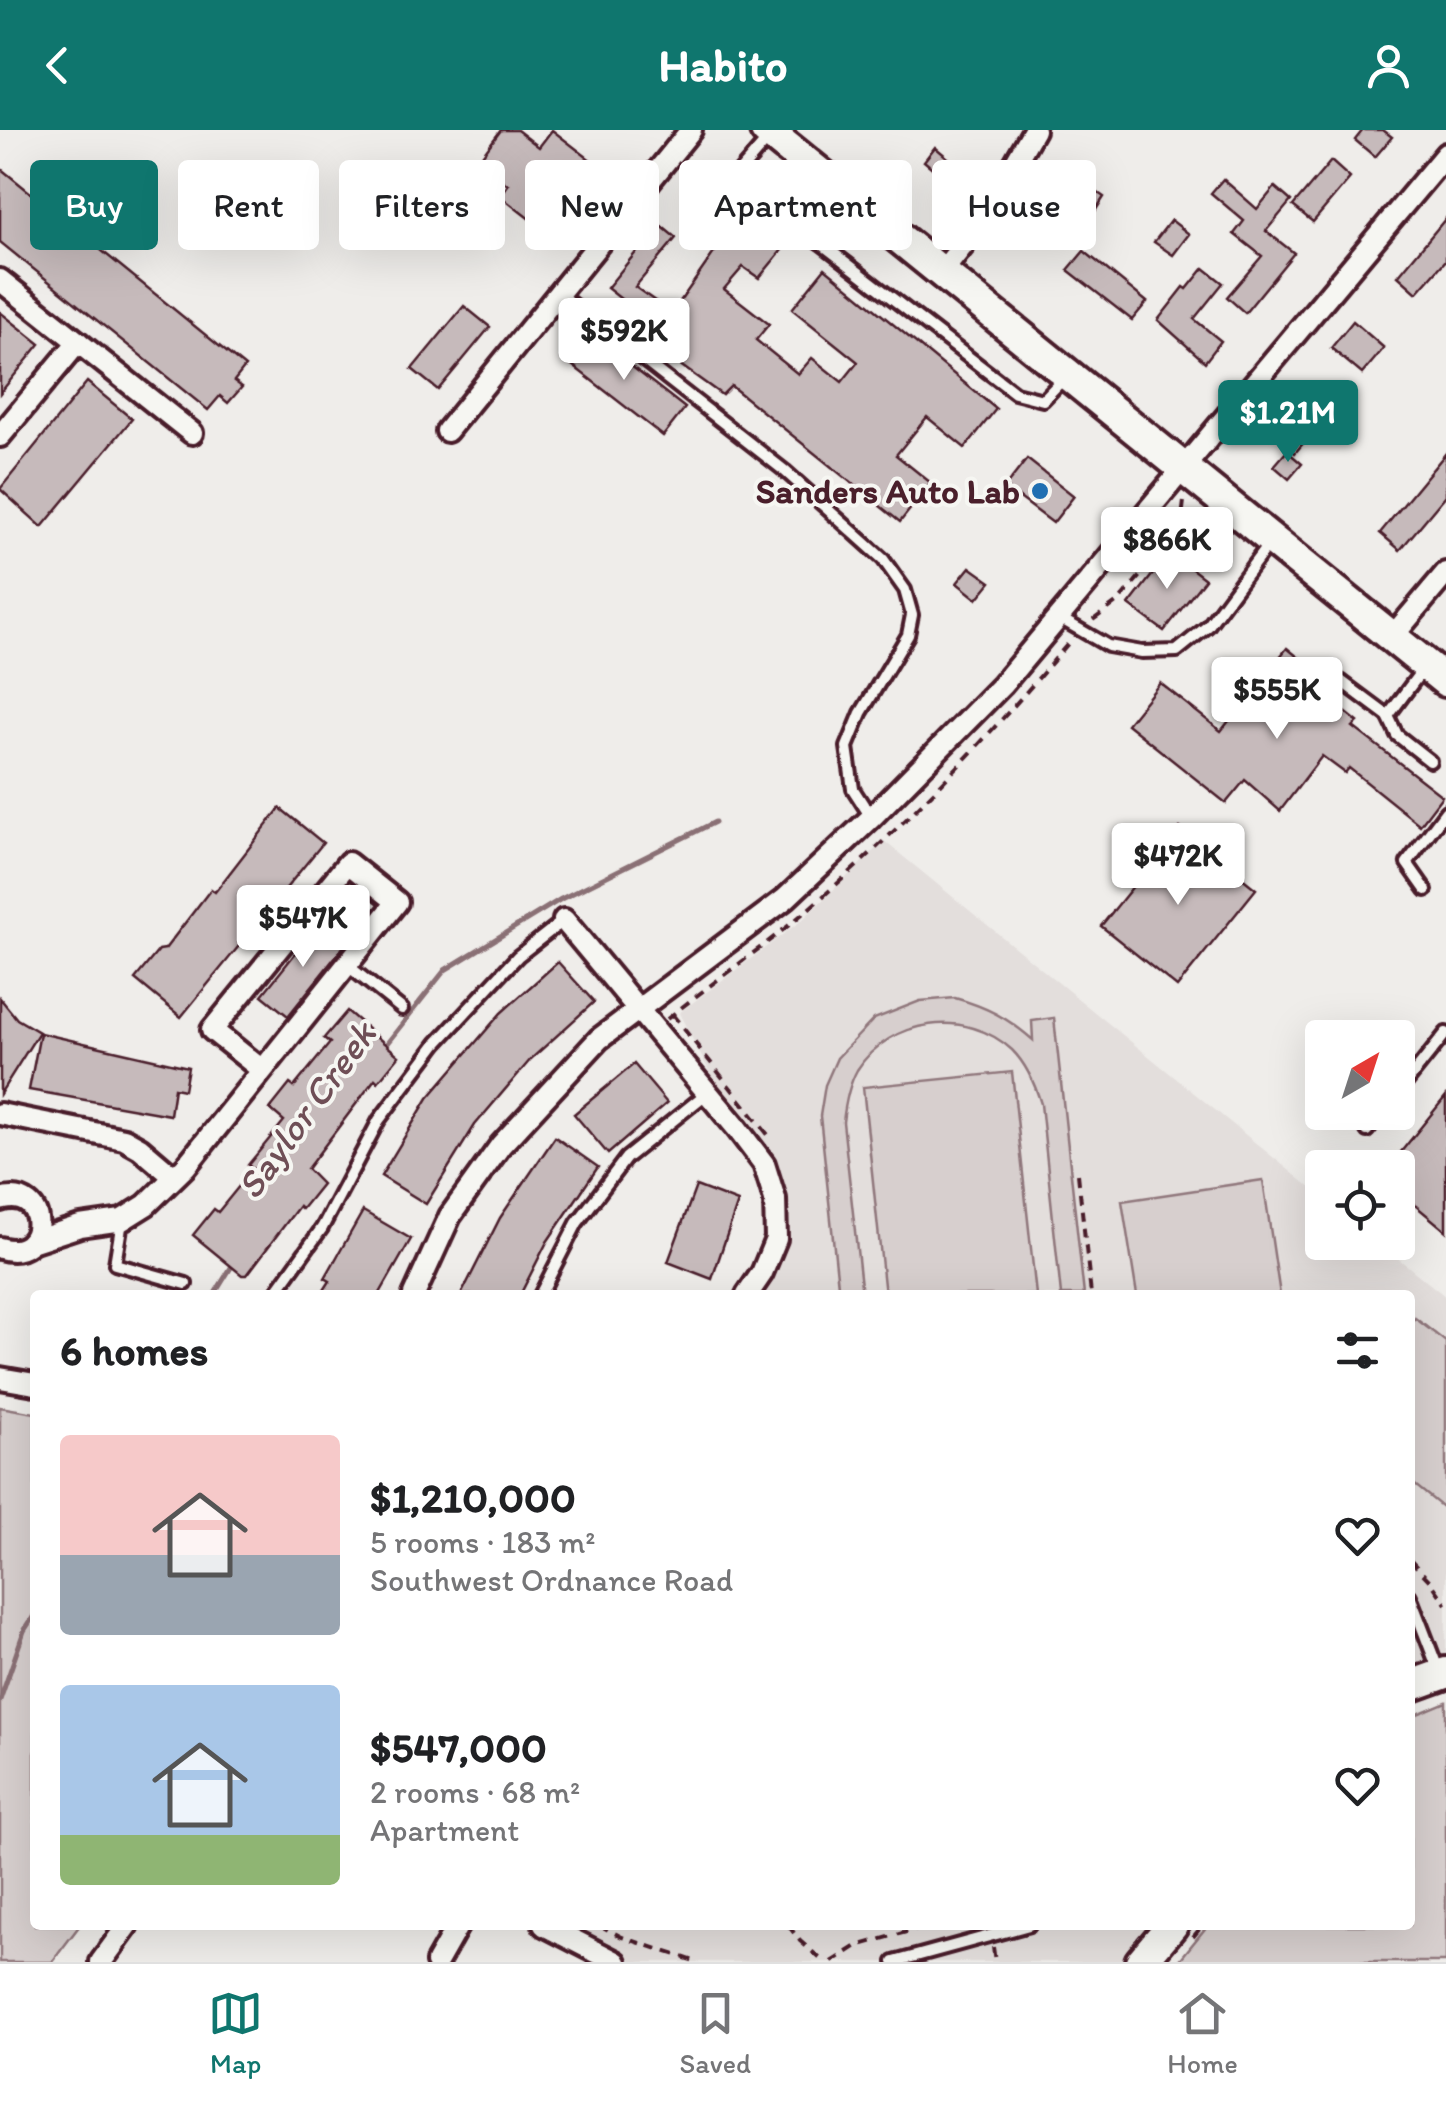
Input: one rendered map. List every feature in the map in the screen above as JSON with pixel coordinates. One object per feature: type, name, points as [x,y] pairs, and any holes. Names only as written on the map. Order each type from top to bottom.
[{"type":"street","points":[[448,431],[691,130]]},
{"type":"street","points":[[941,272],[980,224],[1034,130]]},
{"type":"street","points":[[769,132],[803,160]]},
{"type":"street","points":[[416,1290],[450,1216],[501,1145],[599,1039],[785,900],[872,818],[1002,684],[1446,154]]},
{"type":"street","points":[[912,249],[1436,673]]},
{"type":"street","points":[[0,280],[192,434]]},
{"type":"street","points":[[0,436],[78,342]]},
{"type":"street","points":[[1392,637],[1446,573]]},
{"type":"street","points":[[12,1252],[80,1226],[122,1220],[146,1205],[174,1177],[262,1070],[396,902],[348,864],[212,1030],[262,1070]]},
{"type":"street","points":[[564,920],[764,1164],[774,1200],[776,1239],[750,1290]]},
{"type":"street","points":[[0,1114],[124,1139],[174,1177]]},
{"type":"street","points":[[1,1199],[20,1199],[80,1226]]},
{"type":"street","points":[[12,1252],[38,1226],[34,1208]]},
{"type":"street","points":[[0,1378],[30,1383]]},
{"type":"street","points":[[1415,1684],[1443,1674]]},
{"type":"street","points":[[101,1962],[124,1930]]},
{"type":"street","points":[[437,1962],[455,1930]]},
{"type":"street","points":[[554,1930],[616,1962]]},
{"type":"street","points":[[1141,1962],[1168,1930]]},
{"type":"lane","points":[[748,160],[769,132]]},
{"type":"lane","points":[[829,250],[1015,394],[1043,400],[1067,375]]},
{"type":"lane","points":[[560,294],[785,471],[883,558],[904,590],[912,615],[908,635],[861,713],[847,747],[853,789],[872,818]]},
{"type":"lane","points":[[1057,617],[1108,646],[1142,652],[1177,651],[1208,626],[1272,540]]},
{"type":"lane","points":[[1388,716],[1436,673]]},
{"type":"lane","points":[[1341,681],[1388,716],[1397,735],[1430,761]]},
{"type":"lane","points":[[1426,890],[1407,863],[1446,811]]},
{"type":"lane","points":[[278,1290],[322,1228],[379,1120],[437,1044],[518,956],[564,920]]},
{"type":"lane","points":[[346,965],[402,1009]]},
{"type":"lane","points":[[1415,1072],[1446,1033]]},
{"type":"lane","points":[[543,1290],[577,1223],[626,1158],[708,1092]]},
{"type":"lane","points":[[122,1220],[115,1264],[186,1284]]},
{"type":"lane","points":[[1415,1614],[1443,1674]]},
{"type":"lane","points":[[894,1962],[1011,1930]]},
{"type":"path","points":[[1078,1174],[1090,1290]]},
{"type":"path","points":[[1415,1565],[1446,1604]]},
{"type":"path","points":[[609,1930],[696,1962]]},
{"type":"path","points":[[793,1930],[824,1962]]},
{"type":"path","points":[[832,1962],[858,1946],[901,1930]]},
{"type":"path","points":[[992,1944],[995,1962]]},
{"type":"shaded area","points":[[884,841],[1305,1183],[1305,1260],[1400,1260],[1446,1297],[1446,1673],[1415,1684],[1415,1290],[750,1290],[762,1273],[775,1199],[679,1013],[802,920]]},
{"type":"shaded area","points":[[955,998],[977,1005],[1015,1025],[1033,1040],[1032,1021],[1054,1018],[1083,1290],[1060,1290],[1041,1104],[1030,1075],[1012,1050],[994,1037],[952,1024],[909,1030],[889,1039],[871,1052],[854,1076],[843,1122],[861,1290],[838,1290],[820,1116],[825,1085],[837,1058],[874,1019],[920,1001]]},
{"type":"shaded area","points":[[1012,1072],[1035,1290],[884,1290],[863,1087]]},
{"type":"shaded area","points":[[1263,1180],[1279,1290],[1136,1290],[1122,1201]]},
{"type":"shaded area","points":[[1415,1318],[1446,1342],[1446,1510],[1415,1485]]},
{"type":"shaded area","points":[[0,1407],[30,1412],[30,1930],[76,1930],[52,1962],[0,1962]]},
{"type":"shaded area","points":[[1446,1702],[1446,1962],[1178,1962],[1204,1930],[1415,1930],[1415,1715]]},
{"type":"shaded area","points":[[554,1930],[1168,1930],[1141,1962],[616,1962]]},
{"type":"building","points":[[501,130],[517,130],[539,147],[552,130],[591,160],[525,160],[525,215],[505,200],[505,160],[478,160]]},
{"type":"building","points":[[1363,130],[1383,130],[1392,137],[1375,157],[1355,140]]},
{"type":"building","points":[[935,147],[950,160],[932,160],[932,168],[924,161]]},
{"type":"building","points":[[1331,161],[1350,178],[1313,222],[1293,206]]},
{"type":"building","points":[[0,168],[30,192],[30,250],[101,250],[245,367],[234,381],[242,387],[228,403],[220,396],[208,410],[0,242]]},
{"type":"building","points":[[1223,179],[1257,209],[1275,187],[1291,201],[1266,231],[1294,253],[1245,313],[1227,297],[1262,256],[1234,234],[1244,221],[1211,193]]},
{"type":"building","points":[[1096,192],[1104,197],[1096,210]]},
{"type":"building","points":[[1446,218],[1446,260],[1417,293],[1398,276]]},
{"type":"building","points":[[1171,220],[1189,234],[1173,255],[1154,242]]},
{"type":"building","points":[[659,224],[676,238],[635,287],[672,313],[716,250],[782,250],[759,278],[743,267],[724,289],[769,324],[756,340],[798,374],[812,358],[842,382],[858,362],[792,309],[825,268],[996,409],[965,448],[927,417],[896,455],[931,483],[900,522],[731,386],[722,395],[615,318],[626,303],[607,288],[638,250],[659,250]]},
{"type":"building","points":[[1084,251],[1147,302],[1132,320],[1068,270]]},
{"type":"building","points":[[1204,268],[1223,283],[1194,319],[1221,341],[1205,362],[1158,320]]},
{"type":"building","points":[[464,306],[490,327],[438,390],[412,369]]},
{"type":"building","points":[[0,312],[40,344],[0,393]]},
{"type":"building","points":[[1353,321],[1384,348],[1362,374],[1331,348]]},
{"type":"building","points":[[585,330],[685,408],[663,436],[563,358]]},
{"type":"building","points":[[87,382],[132,419],[42,527],[0,489]]},
{"type":"building","points":[[1300,404],[1321,422],[1295,453],[1278,438],[1285,429],[1282,426]]},
{"type":"building","points":[[1287,451],[1302,464],[1289,479],[1274,466]]},
{"type":"building","points":[[1446,453],[1446,495],[1400,550],[1380,533]]},
{"type":"building","name":"Sanders Auto Lab","points":[[1027,459],[1074,496],[1053,523],[1005,487]]},
{"type":"building","points":[[1170,552],[1205,579],[1164,631],[1129,605]]},
{"type":"building","points":[[970,567],[991,582],[977,599],[957,583]]},
{"type":"building","points":[[1287,648],[1325,679],[1312,696],[1333,713],[1339,707],[1358,722],[1353,727],[1442,796],[1420,825],[1349,768],[1345,773],[1322,756],[1280,811],[1245,780],[1226,803],[1127,724],[1160,683],[1221,731]]},
{"type":"building","points":[[280,808],[323,843],[181,1017],[135,979],[159,950],[165,949],[211,889],[215,892]]},
{"type":"building","points":[[1180,828],[1256,889],[1177,987],[1101,926]]},
{"type":"building","points":[[318,925],[344,946],[288,1016],[262,995]]},
{"type":"building","points":[[558,962],[594,1002],[531,1059],[475,1125],[426,1204],[381,1176],[428,1098],[501,1013]]},
{"type":"building","points":[[0,998],[17,1019],[39,1032],[0,1094]]},
{"type":"building","points":[[347,1011],[399,1056],[378,1082],[375,1079],[307,1169],[322,1184],[302,1209],[299,1206],[247,1275],[242,1275],[193,1235],[214,1209],[218,1212],[253,1169],[248,1165],[284,1121],[270,1109],[330,1043],[324,1038]]},
{"type":"building","points":[[40,1033],[188,1067],[184,1090],[174,1088],[170,1115],[29,1090]]},
{"type":"building","points":[[634,1064],[667,1103],[608,1154],[574,1114]]},
{"type":"building","points":[[1446,1096],[1446,1231],[1415,1205],[1415,1150],[1402,1150]]},
{"type":"building","points":[[555,1137],[598,1167],[547,1242],[523,1290],[464,1290],[500,1218]]},
{"type":"building","points":[[696,1186],[738,1202],[712,1279],[668,1262]]},
{"type":"building","points":[[363,1211],[411,1239],[382,1290],[324,1290],[330,1281],[325,1278]]},
{"type":"waterway","name":"Saylor Creek","points":[[384,1047],[445,970],[561,899],[715,822]]},
{"type":"waterway","name":"Saylor Creek","points":[[217,1290],[235,1261]]},
{"type":"waterway","name":"Saylor Creek","points":[[0,1700],[30,1622]]},
{"type":"place","name":"Sanders Auto Lab","points":[[1040,491]]}]
